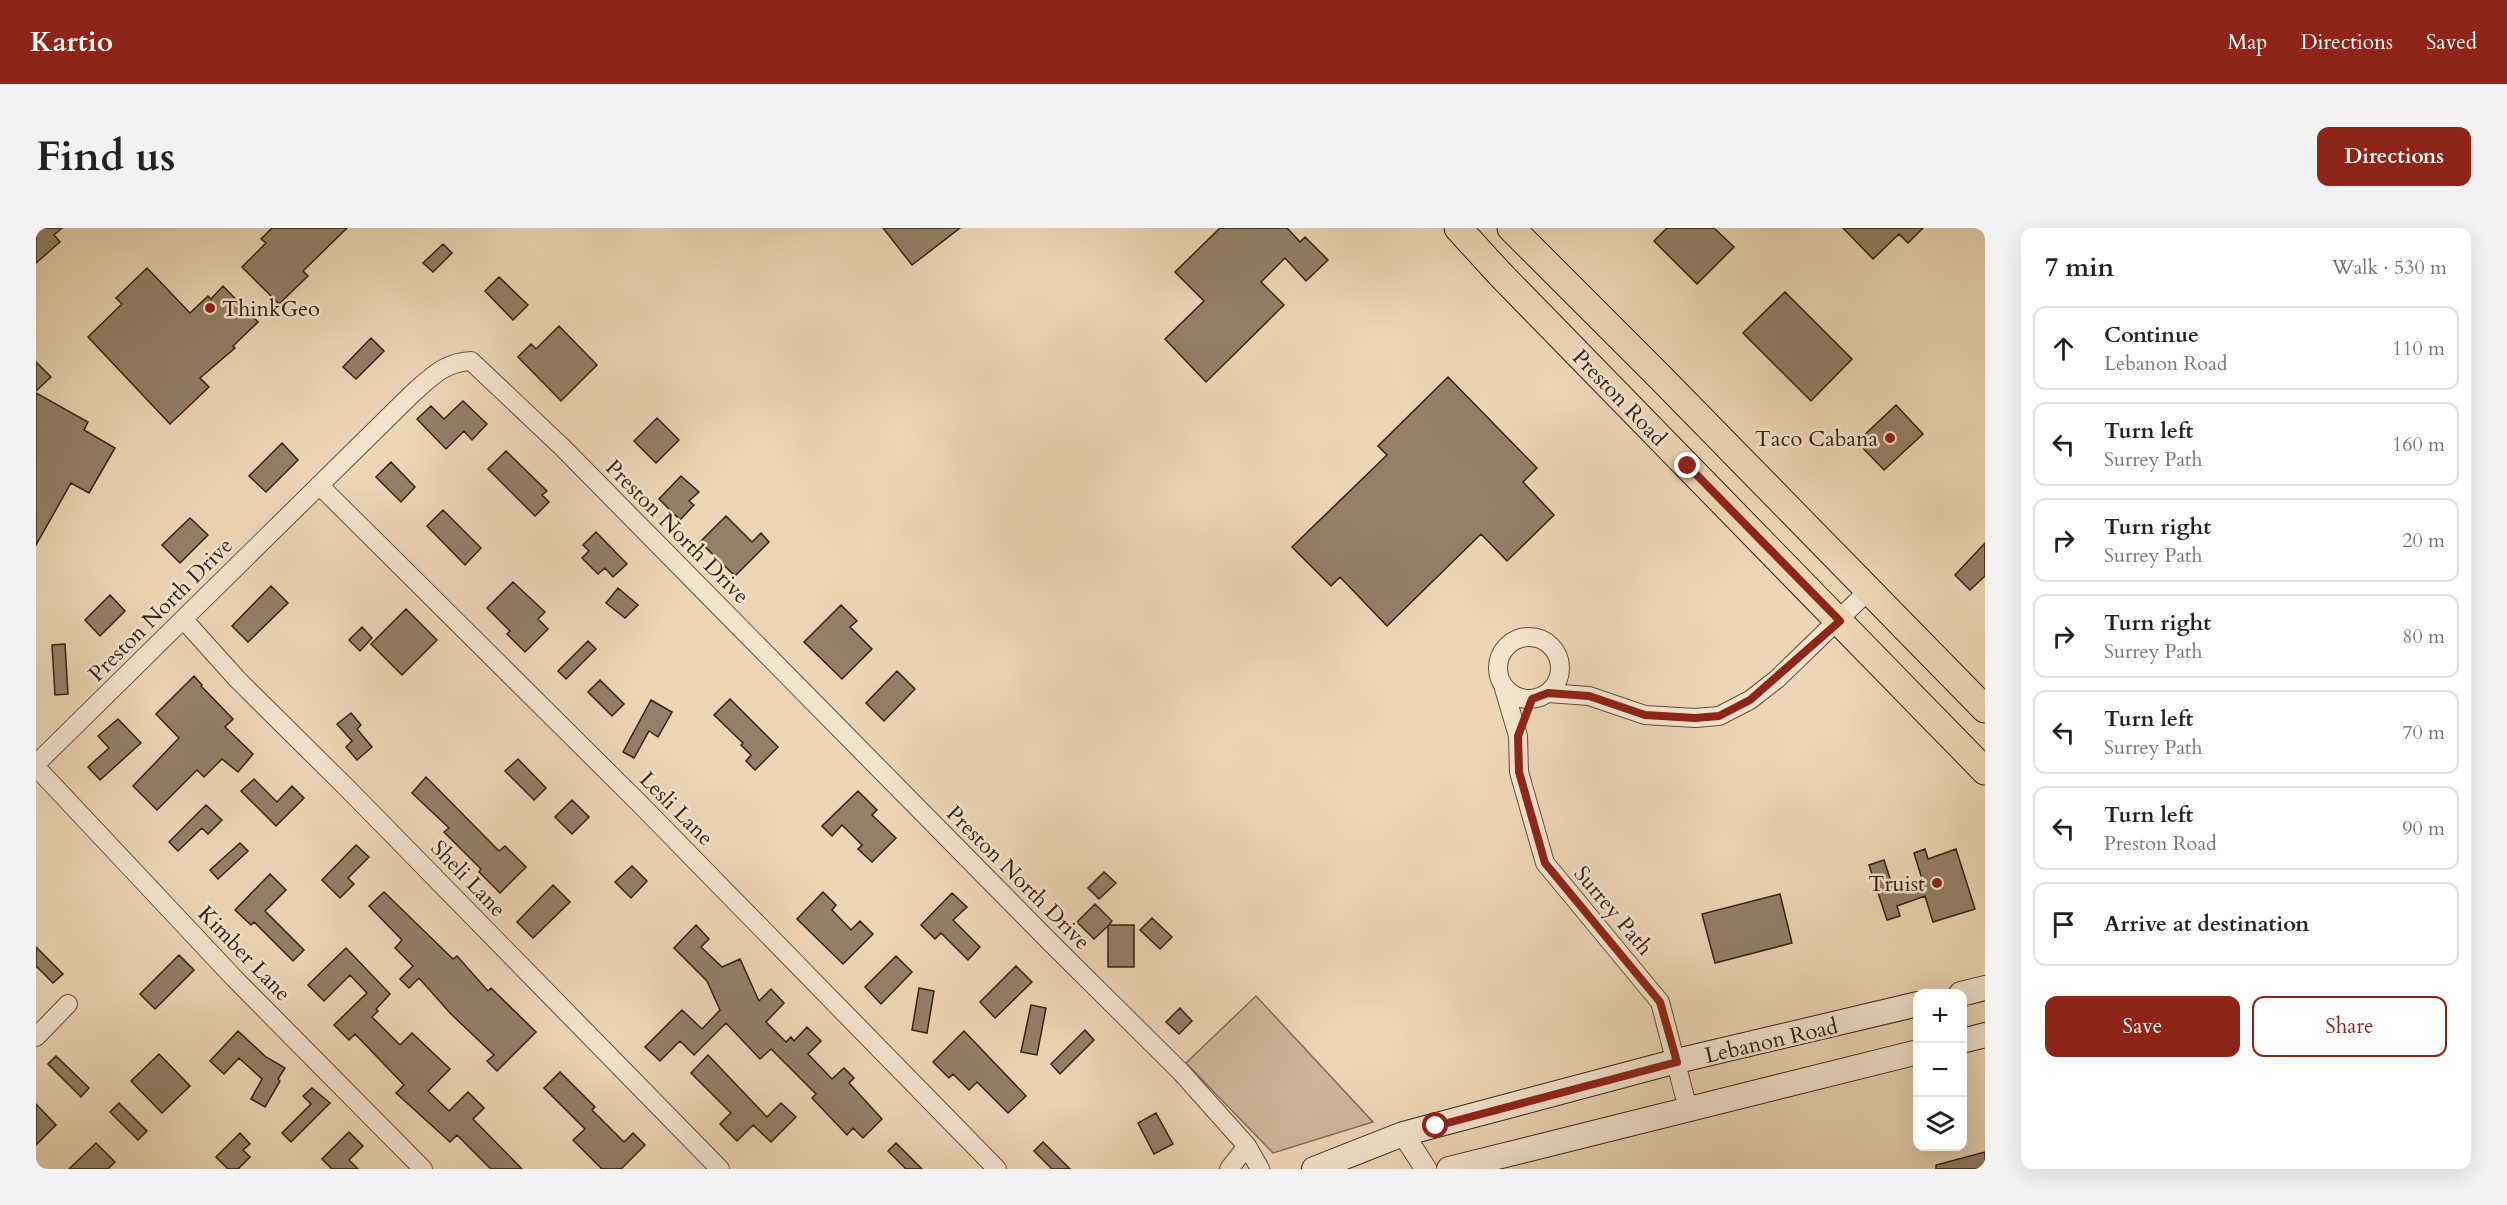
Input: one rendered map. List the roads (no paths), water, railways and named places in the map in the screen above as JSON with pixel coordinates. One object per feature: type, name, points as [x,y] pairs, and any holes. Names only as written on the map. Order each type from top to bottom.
[{"type":"main road","name":"Preston Road","points":[[1458,228],[1499,273],[1985,771]]},
{"type":"main road","name":"Preston Road","points":[[1519,236],[1985,709]]},
{"type":"main road","points":[[1499,273],[1519,236]]},
{"type":"main road","points":[[1967,992],[1985,988]]},
{"type":"main road","name":"Lebanon Road","points":[[1314,1169],[1403,1134],[1677,1062],[1913,1005]]},
{"type":"main road","points":[[1967,1040],[1985,1035]]},
{"type":"main road","name":"Lebanon Road","points":[[1449,1169],[1913,1053]]},
{"type":"street","name":"Preston North Drive","points":[[36,766],[319,485],[439,370],[459,362],[471,362],[562,447],[1181,1072],[1247,1146],[1260,1169]]},
{"type":"street","name":"Lesli Lane","points":[[319,485],[640,804],[997,1169]]},
{"type":"street","name":"Surrey Path","points":[[1503,685],[1512,694],[1523,699],[1540,696],[1589,696],[1645,715],[1695,718],[1719,716],[1750,700],[1840,621],[1869,590]]},
{"type":"street","name":"Sheli Lane","points":[[184,620],[238,680],[348,789],[720,1169]]},
{"type":"street","name":"Surrey Path","points":[[1589,696],[1560,665],[1555,651],[1545,641],[1531,637],[1517,640],[1505,649],[1499,662],[1498,674],[1518,736],[1519,772],[1545,863],[1660,1002],[1688,1109]]},
{"type":"street","name":"Surrey Path","points":[[1518,736],[1540,696],[1558,679],[1560,665]]},
{"type":"street","name":"Kimber Lane","points":[[36,766],[234,978],[423,1169]]},
{"type":"street","points":[[36,1037],[68,1004]]},
{"type":"street","points":[[1403,1134],[1408,1169]]},
{"type":"street","points":[[1403,1134],[1426,1169]]},
{"type":"street","points":[[1229,1169],[1247,1146]]},
{"type":"place","name":"ThinkGeo","points":[[210,308]]},
{"type":"place","name":"Taco Cabana","points":[[1890,438]]},
{"type":"place","name":"Truist","points":[[1937,883]]}]
